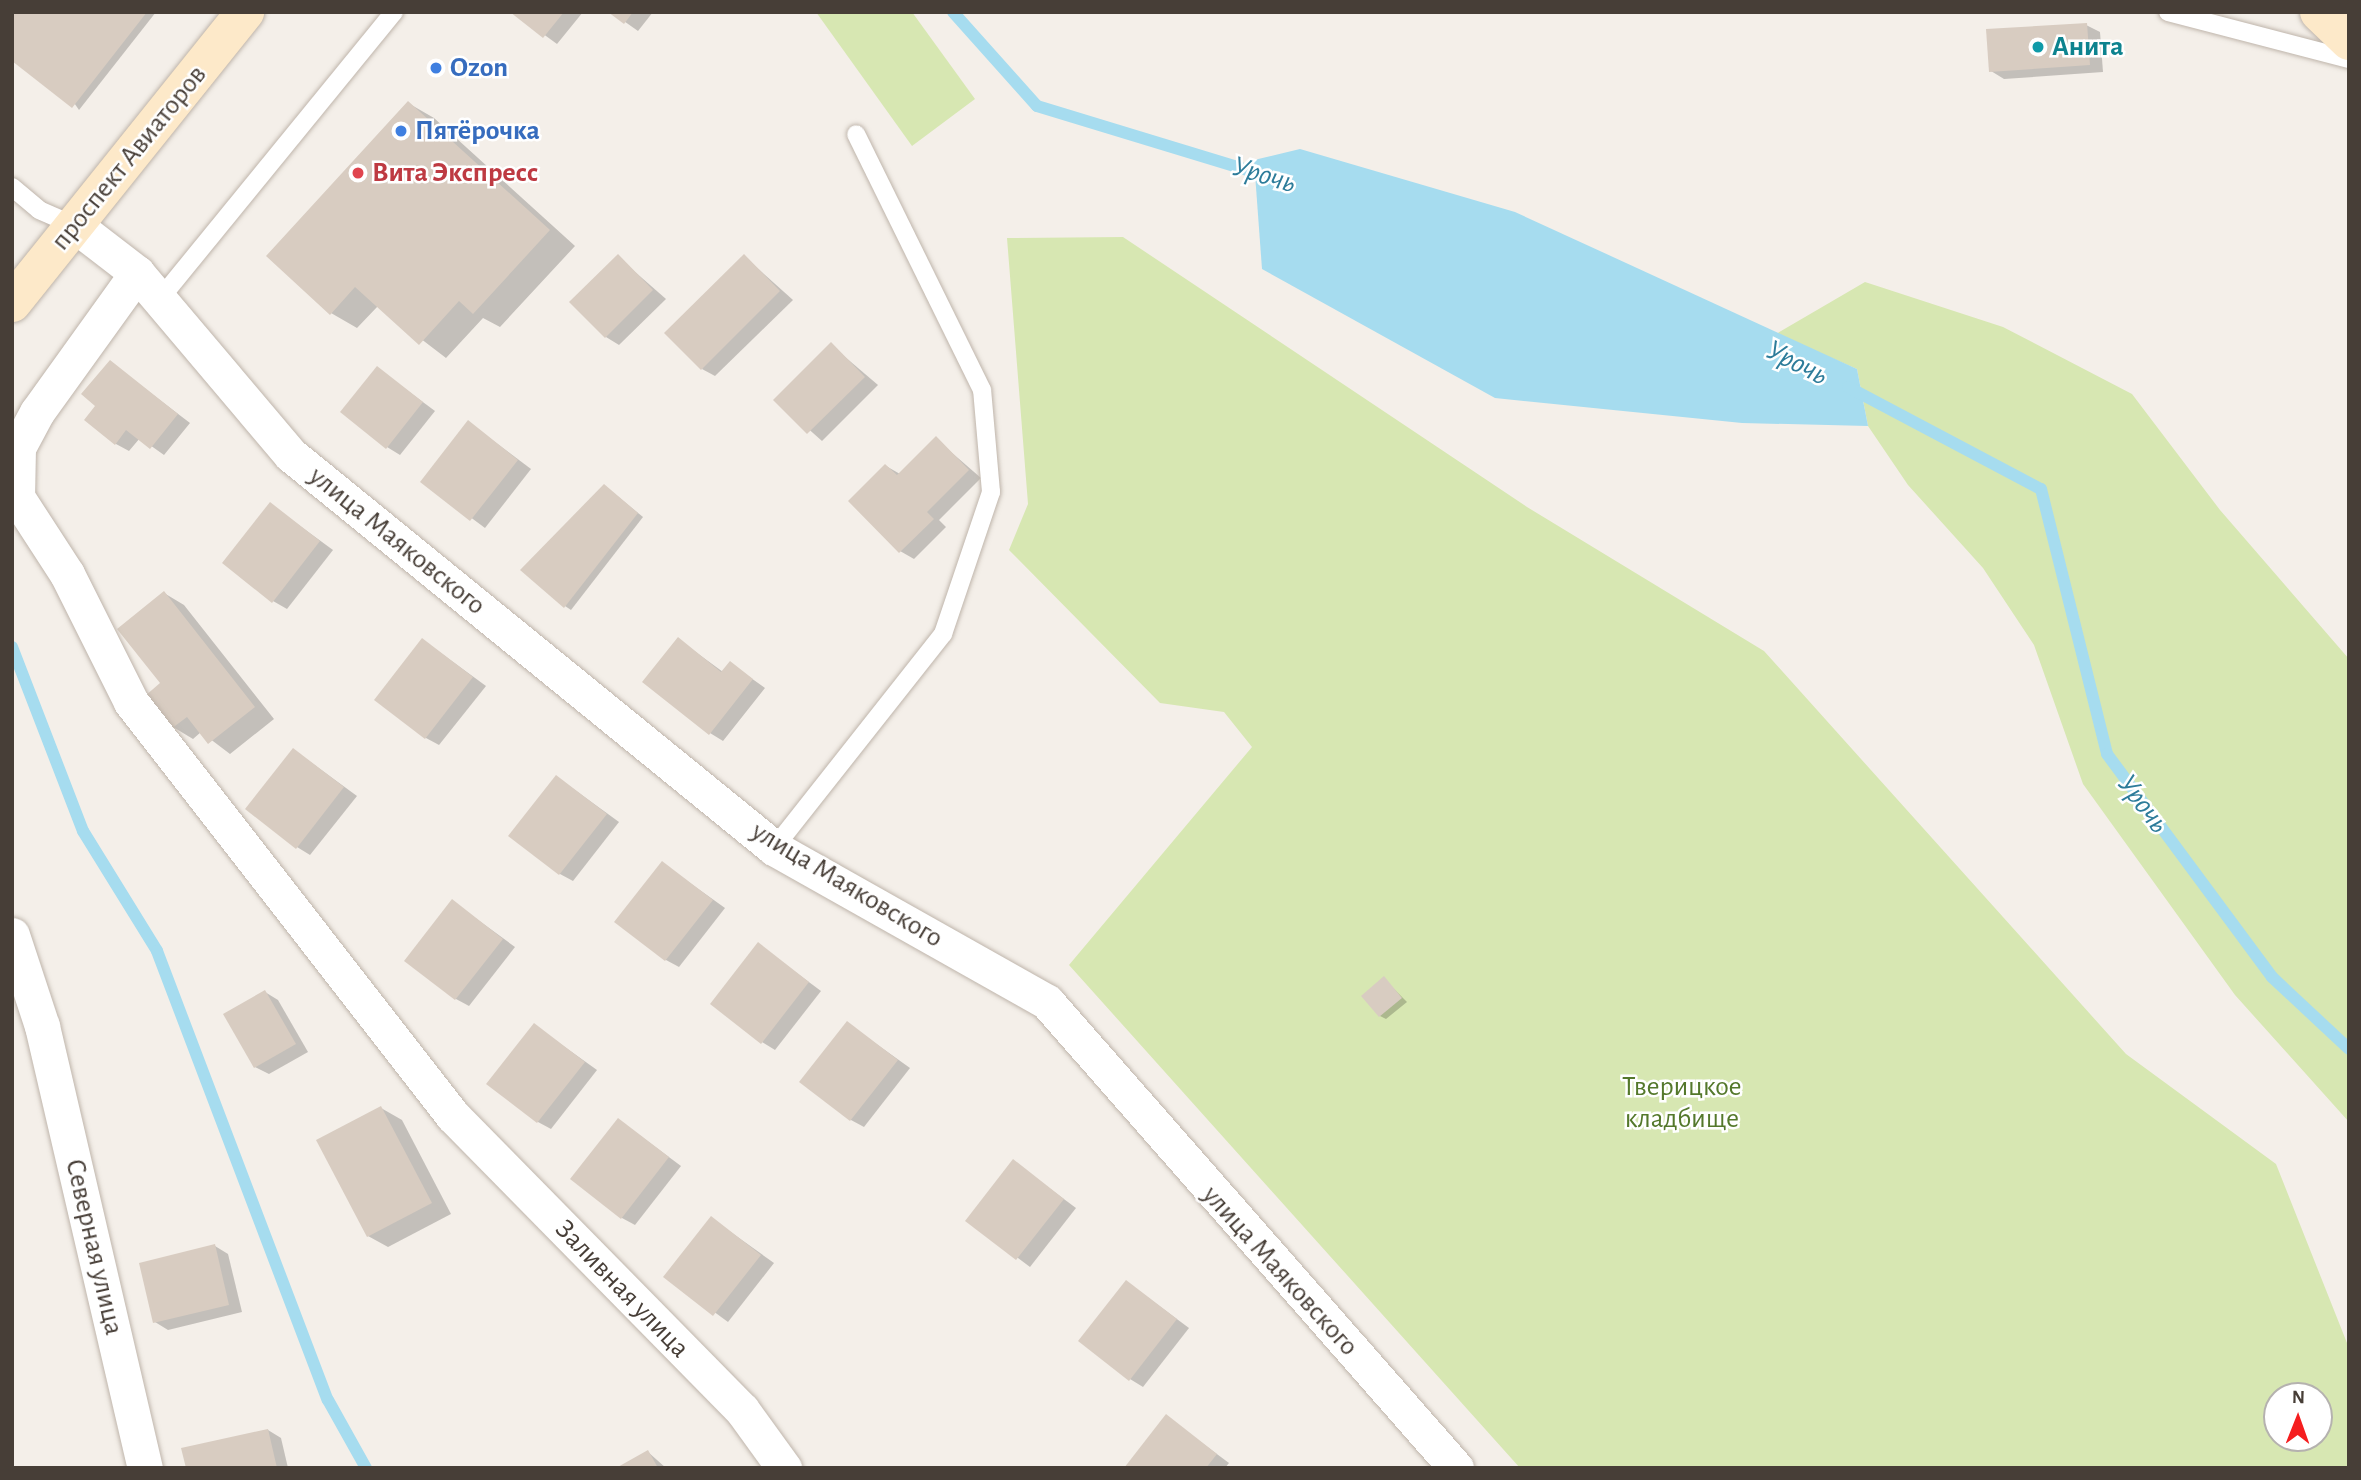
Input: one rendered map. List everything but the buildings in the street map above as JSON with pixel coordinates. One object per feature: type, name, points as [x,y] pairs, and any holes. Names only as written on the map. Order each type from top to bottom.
[{"type":"street","name":"проспект Авиаторов","points":[[12,303],[245,12]]},
{"type":"street","points":[[2319,12],[2349,41]]},
{"type":"street","name":"улица Маяковского","points":[[76,226],[136,272],[291,455],[774,848],[1047,1002],[1456,1468]]},
{"type":"street","name":"Заливная улица","points":[[136,272],[31,423],[18,447],[17,497],[67,574],[131,702],[453,1116],[741,1410],[784,1468]]},
{"type":"street","name":"Северная улица","points":[[12,935],[42,1026],[145,1468]]},
{"type":"lane","points":[[159,300],[394,12]]},
{"type":"lane","points":[[2168,12],[2349,59]]},
{"type":"lane","points":[[774,848],[943,634],[991,492],[982,390],[856,134]]},
{"type":"lane","points":[[12,187],[39,210],[76,226]]},
{"type":"green space","points":[[816,12],[912,12],[975,99],[912,146]]},
{"type":"green space","name":"Тверицкое кладбище","points":[[1123,237],[1527,507],[1764,651],[2126,1054],[2276,1164],[2349,1348],[2349,1468],[1520,1468],[1069,965],[1252,747],[1224,712],[1160,703],[1009,550],[1028,504],[1007,238]]},
{"type":"green space","points":[[1865,282],[2003,327],[2132,394],[2220,510],[2349,659],[2349,1122],[2235,995],[2083,784],[2034,645],[1983,568],[1908,485],[1868,426],[1857,369],[1776,334]]},
{"type":"water","points":[[1300,149],[1515,212],[1857,369],[1868,426],[1742,423],[1495,398],[1262,269],[1254,160]]},
{"type":"waterway","name":"Урочь","points":[[953,12],[1037,106],[1270,177]]},
{"type":"waterway","name":"Урочь","points":[[1848,387],[2041,489],[2107,754],[2272,977],[2349,1049]]},
{"type":"waterway","points":[[12,647],[83,831],[157,951],[328,1400],[366,1468]]},
{"type":"place","name":"Анита","points":[[2038,47]]},
{"type":"place","name":"Ozon","points":[[436,68]]},
{"type":"place","name":"Пятёрочка","points":[[401,131]]},
{"type":"place","name":"Вита Экспресс","points":[[358,173]]}]
